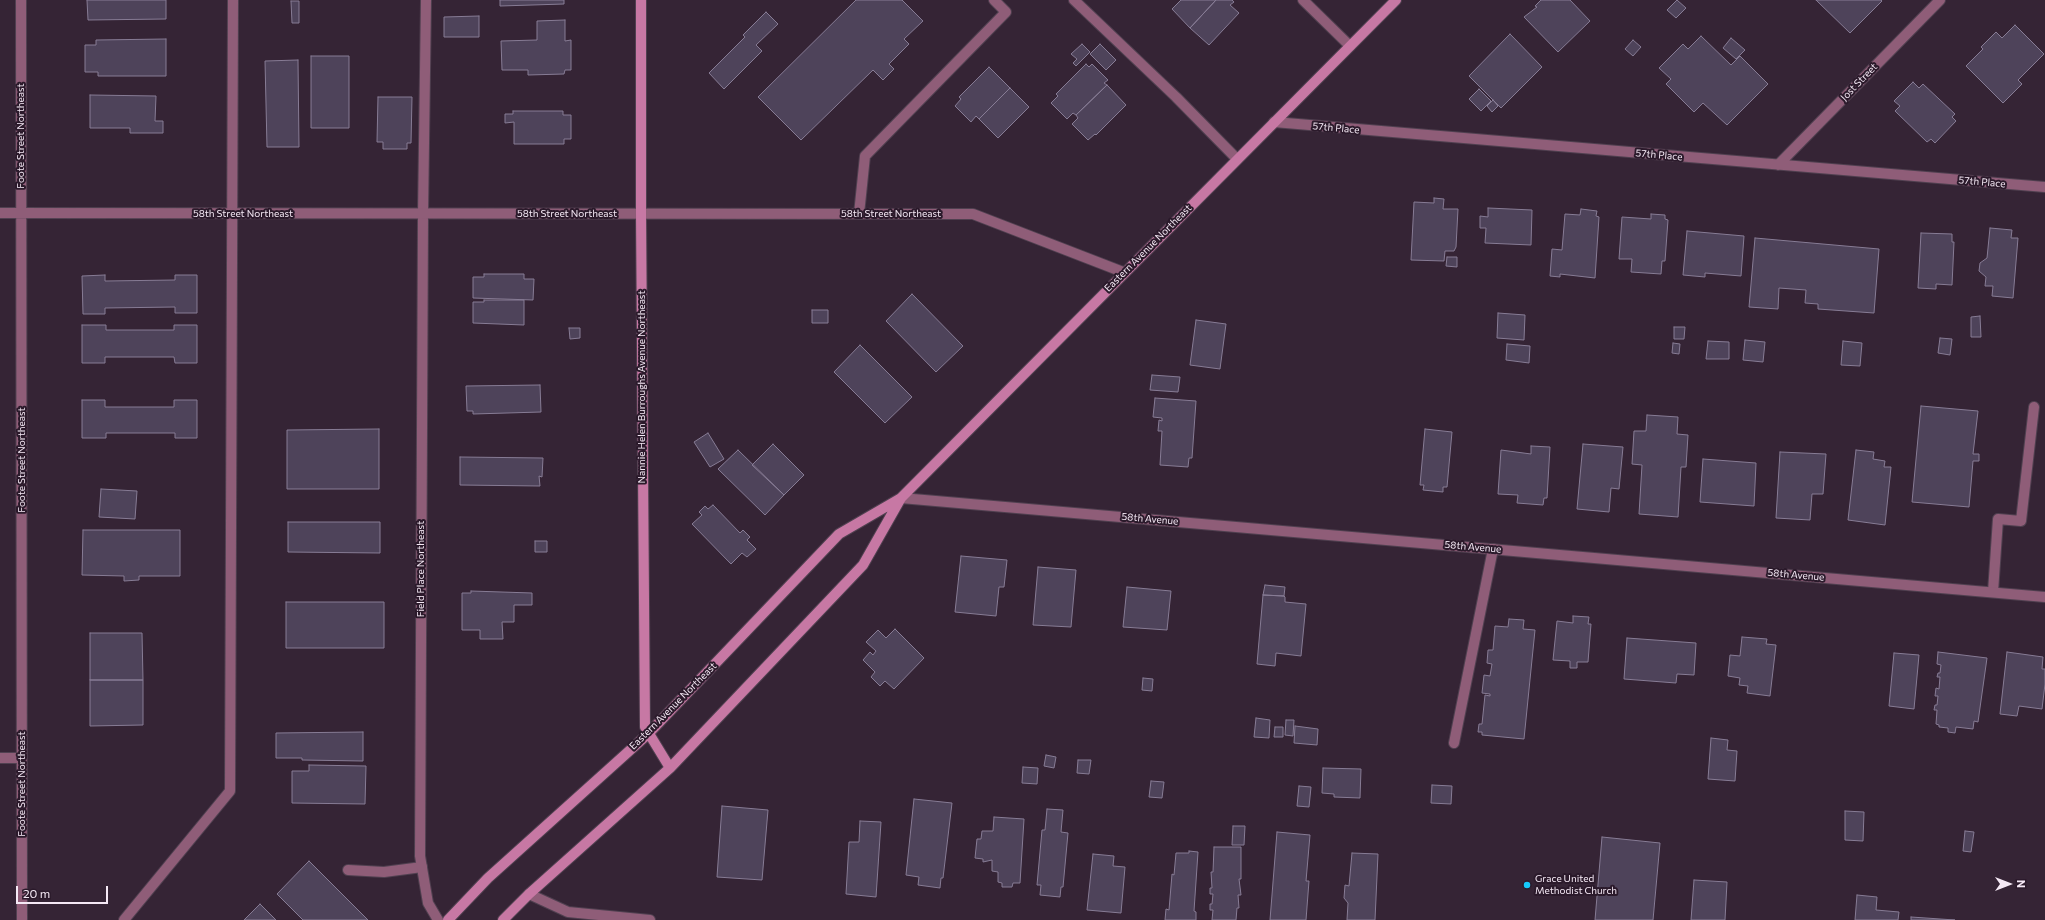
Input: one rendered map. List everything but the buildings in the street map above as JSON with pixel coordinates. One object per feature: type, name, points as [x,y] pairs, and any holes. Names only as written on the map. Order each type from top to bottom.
[{"type":"main road","name":"Nannie Helen Burroughs Avenue Northeast","points":[[641,0],[643,680],[645,727],[670,768]]},
{"type":"main road","name":"Eastern Avenue Northeast","points":[[503,920],[529,894],[670,768],[863,566],[901,498],[1123,272],[1396,0]]},
{"type":"main road","name":"Eastern Avenue Northeast","points":[[448,920],[488,878],[648,734],[839,534],[901,498]]},
{"type":"street","name":"Foote Street Northeast","points":[[21,0],[22,920]]},
{"type":"street","points":[[124,920],[230,791],[233,0]]},
{"type":"street","name":"Field Place Northeast","points":[[426,0],[423,214],[420,856],[428,903],[438,920]]},
{"type":"street","points":[[859,214],[865,156],[1006,12],[994,0]]},
{"type":"street","points":[[1074,0],[1176,97],[1237,159]]},
{"type":"street","points":[[1303,0],[1350,46]]},
{"type":"street","name":"Jost Street","points":[[1778,165],[1933,2]]},
{"type":"street","name":"57th Place","points":[[1274,122],[2045,187]]},
{"type":"street","name":"58th Street Northeast","points":[[0,213],[973,214],[1123,272]]},
{"type":"street","points":[[1993,592],[1998,519],[2021,521],[2034,407]]},
{"type":"street","name":"58th Avenue","points":[[901,498],[2045,597]]},
{"type":"street","points":[[1454,743],[1493,549]]},
{"type":"street","points":[[0,758],[22,758]]},
{"type":"street","points":[[348,870],[384,872],[422,867]]},
{"type":"street","points":[[529,894],[568,912],[650,920]]},
{"type":"place","name":"Grace United Methodist Church","points":[[1527,885]]}]
